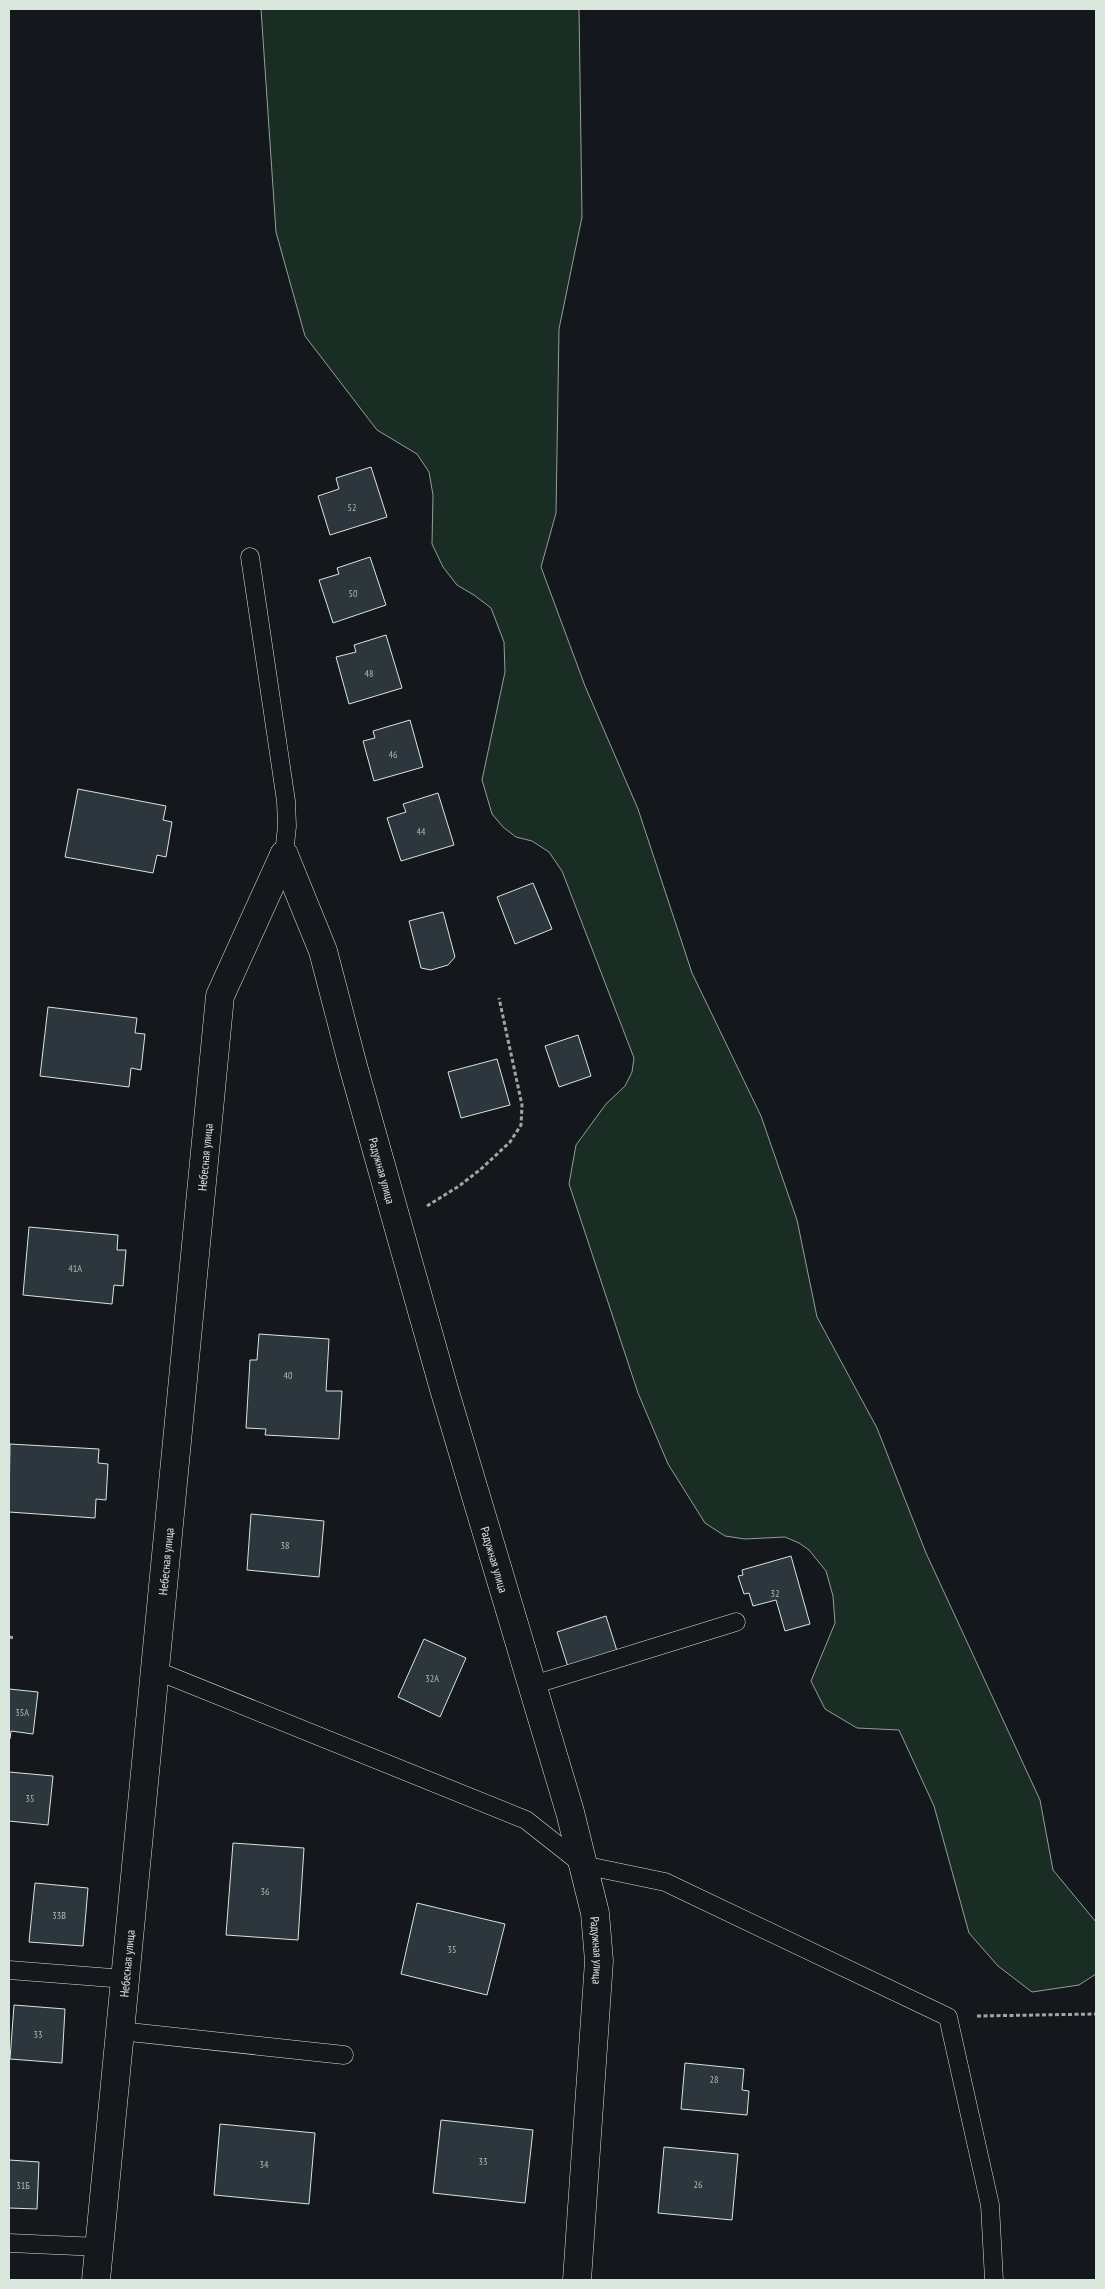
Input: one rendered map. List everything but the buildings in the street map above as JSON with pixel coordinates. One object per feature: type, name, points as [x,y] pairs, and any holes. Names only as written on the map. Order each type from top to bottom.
[{"type":"street","name":"Радужная улица","points":[[284,856],[323,950],[444,1389],[570,1812],[595,1913],[599,1961],[577,2280]]},
{"type":"street","name":"Небесная улица","points":[[96,2280],[220,996],[284,856]]},
{"type":"lane","points":[[250,557],[286,801],[287,826],[284,856]]},
{"type":"lane","points":[[533,1685],[736,1622]]},
{"type":"lane","points":[[155,1670],[526,1820],[583,1864],[666,1882],[948,2017],[990,2205],[994,2280]]},
{"type":"lane","points":[[9,1970],[125,1979]]},
{"type":"lane","points":[[120,2031],[344,2055]]},
{"type":"lane","points":[[9,2243],[100,2247]]},
{"type":"path","points":[[396,1219],[435,1203],[459,1186],[501,1151],[518,1132],[522,1117],[522,1104],[499,998]]},
{"type":"path","points":[[9,1637],[14,1638]]},
{"type":"path","points":[[948,2017],[1096,2014]]},
{"type":"green space","points":[[261,9],[579,9],[582,217],[559,329],[556,513],[541,567],[585,686],[638,809],[692,973],[761,1116],[797,1220],[817,1317],[877,1428],[926,1553],[1040,1800],[1053,1870],[1096,1922],[1096,1974],[1079,1985],[1032,1992],[998,1966],[969,1933],[934,1806],[899,1730],[857,1728],[825,1709],[811,1681],[835,1623],[833,1596],[826,1571],[809,1550],[785,1537],[745,1539],[725,1536],[705,1523],[668,1464],[638,1393],[569,1184],[576,1145],[606,1104],[625,1086],[632,1072],[634,1058],[562,871],[549,852],[532,841],[516,837],[503,827],[492,814],[482,780],[505,672],[504,642],[491,608],[457,585],[443,567],[432,544],[433,495],[429,472],[417,454],[377,430],[305,336],[276,232]]}]
